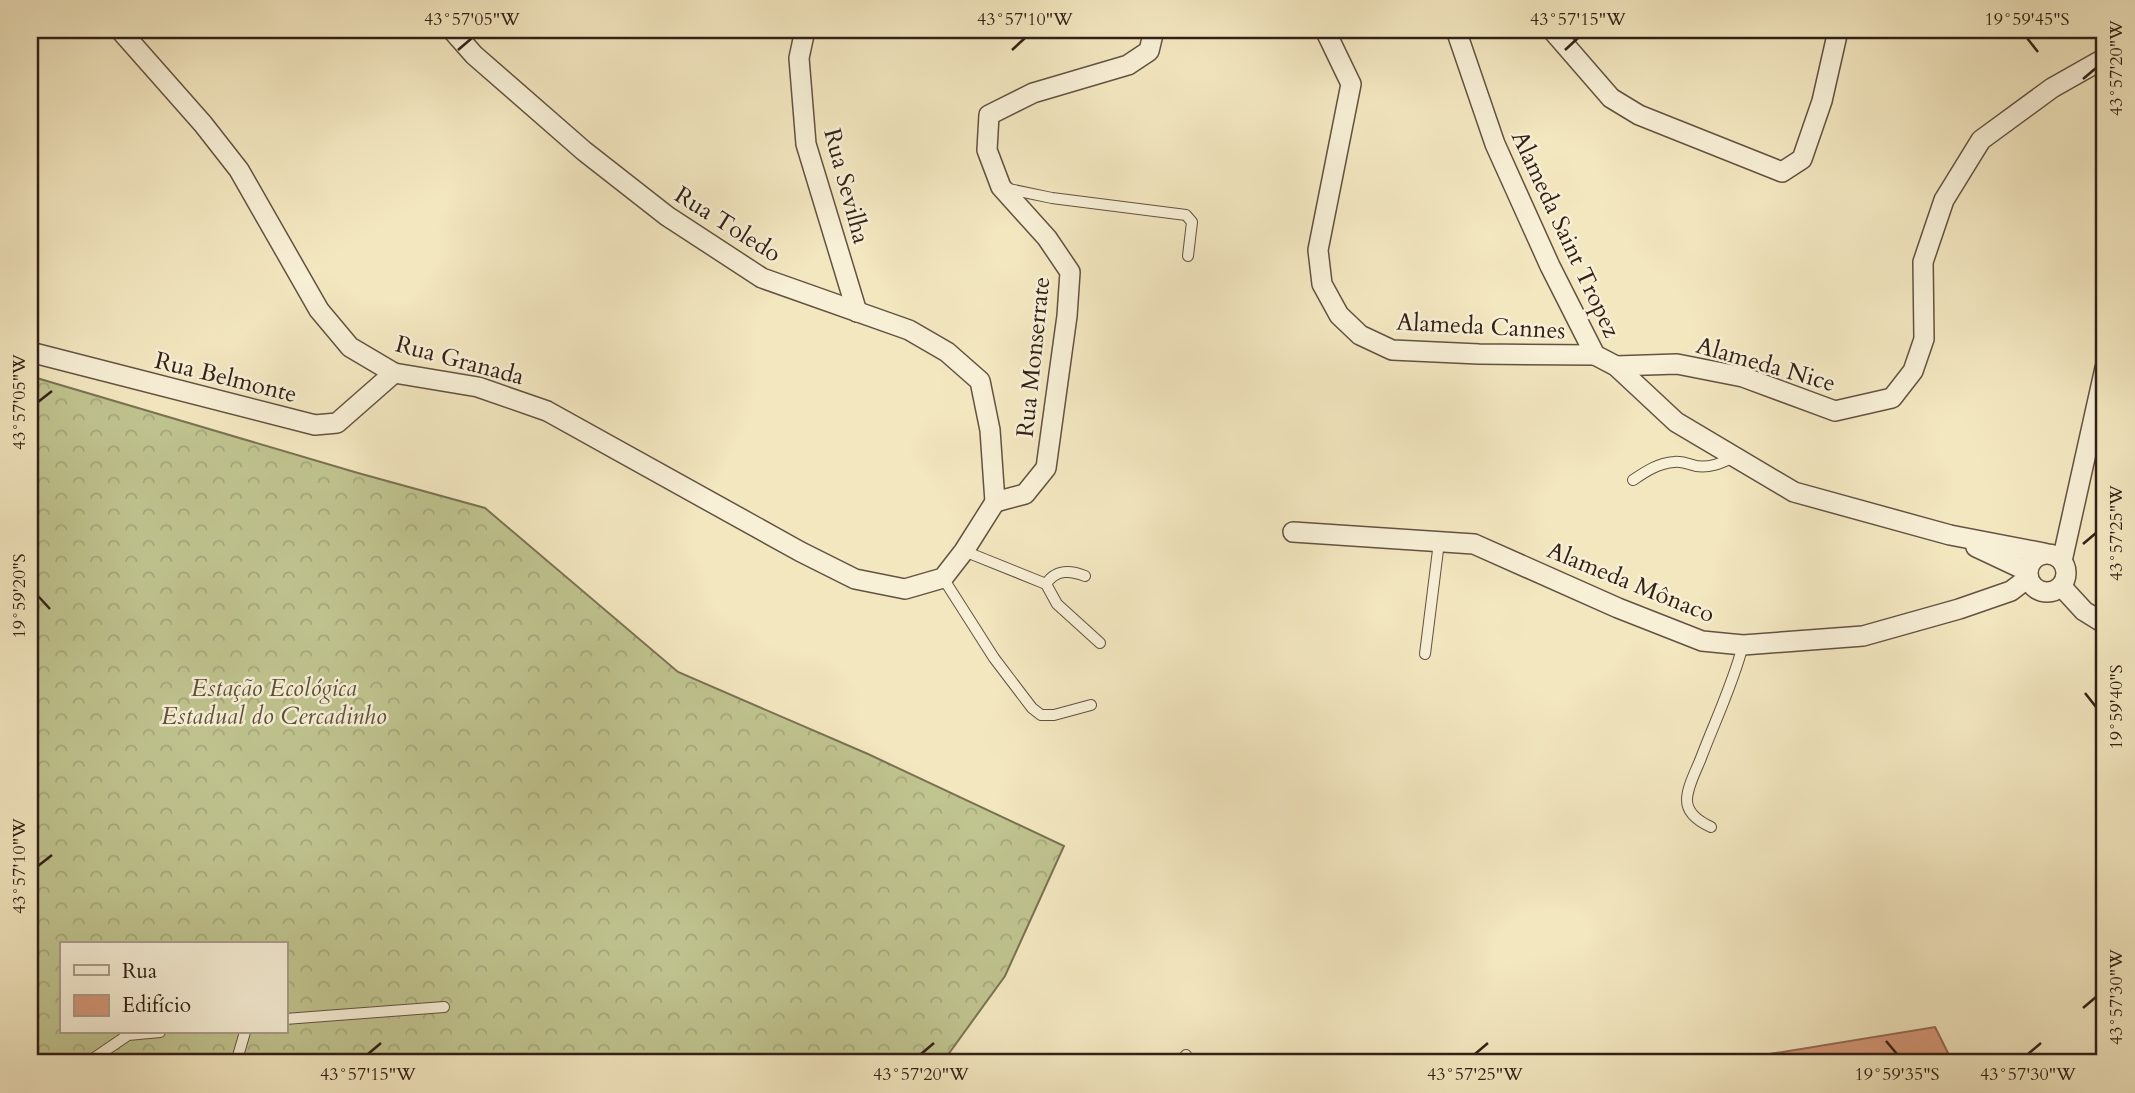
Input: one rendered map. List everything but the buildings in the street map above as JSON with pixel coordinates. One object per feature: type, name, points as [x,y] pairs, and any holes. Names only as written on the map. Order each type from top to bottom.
[{"type":"street","name":"Rua Granada","points":[[120,30],[203,124],[239,170],[319,310],[350,347],[394,373],[478,387],[547,411],[801,552],[855,579],[905,589],[943,578]]},
{"type":"street","name":"Rua Toledo","points":[[452,30],[474,55],[584,151],[667,216],[762,278],[909,330],[947,352],[980,382],[990,430],[995,502]]},
{"type":"street","name":"Rua Sevilha","points":[[805,30],[799,58],[806,144],[857,312]]},
{"type":"street","name":"Rua Monserrate","points":[[995,502],[1026,494],[1046,468],[1067,316],[1070,272],[1048,238],[1001,187],[987,150],[989,115],[1032,93],[1128,65],[1149,51],[1154,30]]},
{"type":"street","name":"Alameda Cannes","points":[[1325,30],[1351,84],[1318,250],[1322,284],[1339,315],[1360,335],[1392,350],[1595,355]]},
{"type":"street","name":"Alameda Saint Tropez","points":[[1456,30],[1495,144],[1550,266],[1595,355],[1616,366],[1676,422],[1794,492],[1950,535],[2053,557]]},
{"type":"street","points":[[1552,30],[1611,98],[1620,104],[1639,115],[1782,172],[1802,159],[1822,102],[1840,30]]},
{"type":"street","name":"Alameda Nice","points":[[1616,366],[1677,364],[1742,377],[1835,411],[1892,398],[1913,371],[1924,339],[1923,262],[1944,200],[1981,140],[2052,88],[2105,58]]},
{"type":"street","name":"Rua Belmonte","points":[[30,352],[315,425],[337,423],[394,373]]},
{"type":"street","points":[[2053,557],[2105,368]]},
{"type":"street","points":[[943,578],[995,502]]},
{"type":"street","name":"Alameda Mônaco","points":[[1293,532],[1474,544],[1618,608],[1702,641],[1743,645],[1863,636],[2011,591],[2027,575]]},
{"type":"street","name":"Alameda Saint Tropez","points":[[1950,535],[2027,575]]},
{"type":"street","points":[[2035,557],[2053,557],[2066,569],[2066,578],[2062,586],[2055,591],[2039,591],[2032,586],[2027,575],[2029,565],[2035,557]]},
{"type":"street","points":[[2062,586],[2084,611],[2105,624]]},
{"type":"lane","points":[[1001,187],[1052,198],[1186,215],[1192,222],[1188,256]]},
{"type":"lane","points":[[1633,480],[1652,468],[1675,461],[1714,466],[1734,457]]},
{"type":"lane","points":[[1425,654],[1439,542]]},
{"type":"lane","points":[[964,551],[1046,584],[1057,604],[1100,643]]},
{"type":"lane","points":[[1046,584],[1052,575],[1059,572],[1072,571],[1086,576]]},
{"type":"lane","points":[[943,578],[987,648],[1032,708],[1041,715],[1054,716],[1091,705]]},
{"type":"lane","points":[[1711,828],[1689,810],[1687,800],[1735,676],[1743,645]]},
{"type":"lane","points":[[287,1019],[444,1007]]},
{"type":"lane","points":[[87,1063],[128,1035],[139,1034]]},
{"type":"lane","points":[[236,1063],[244,1034]]},
{"type":"lane","points":[[1179,1063],[1186,1055]]},
{"type":"green space","name":"Estação Ecológica Estadual do Cercadinho","points":[[30,376],[485,508],[678,672],[868,754],[1064,846],[1005,976],[942,1063],[30,1063]]}]
